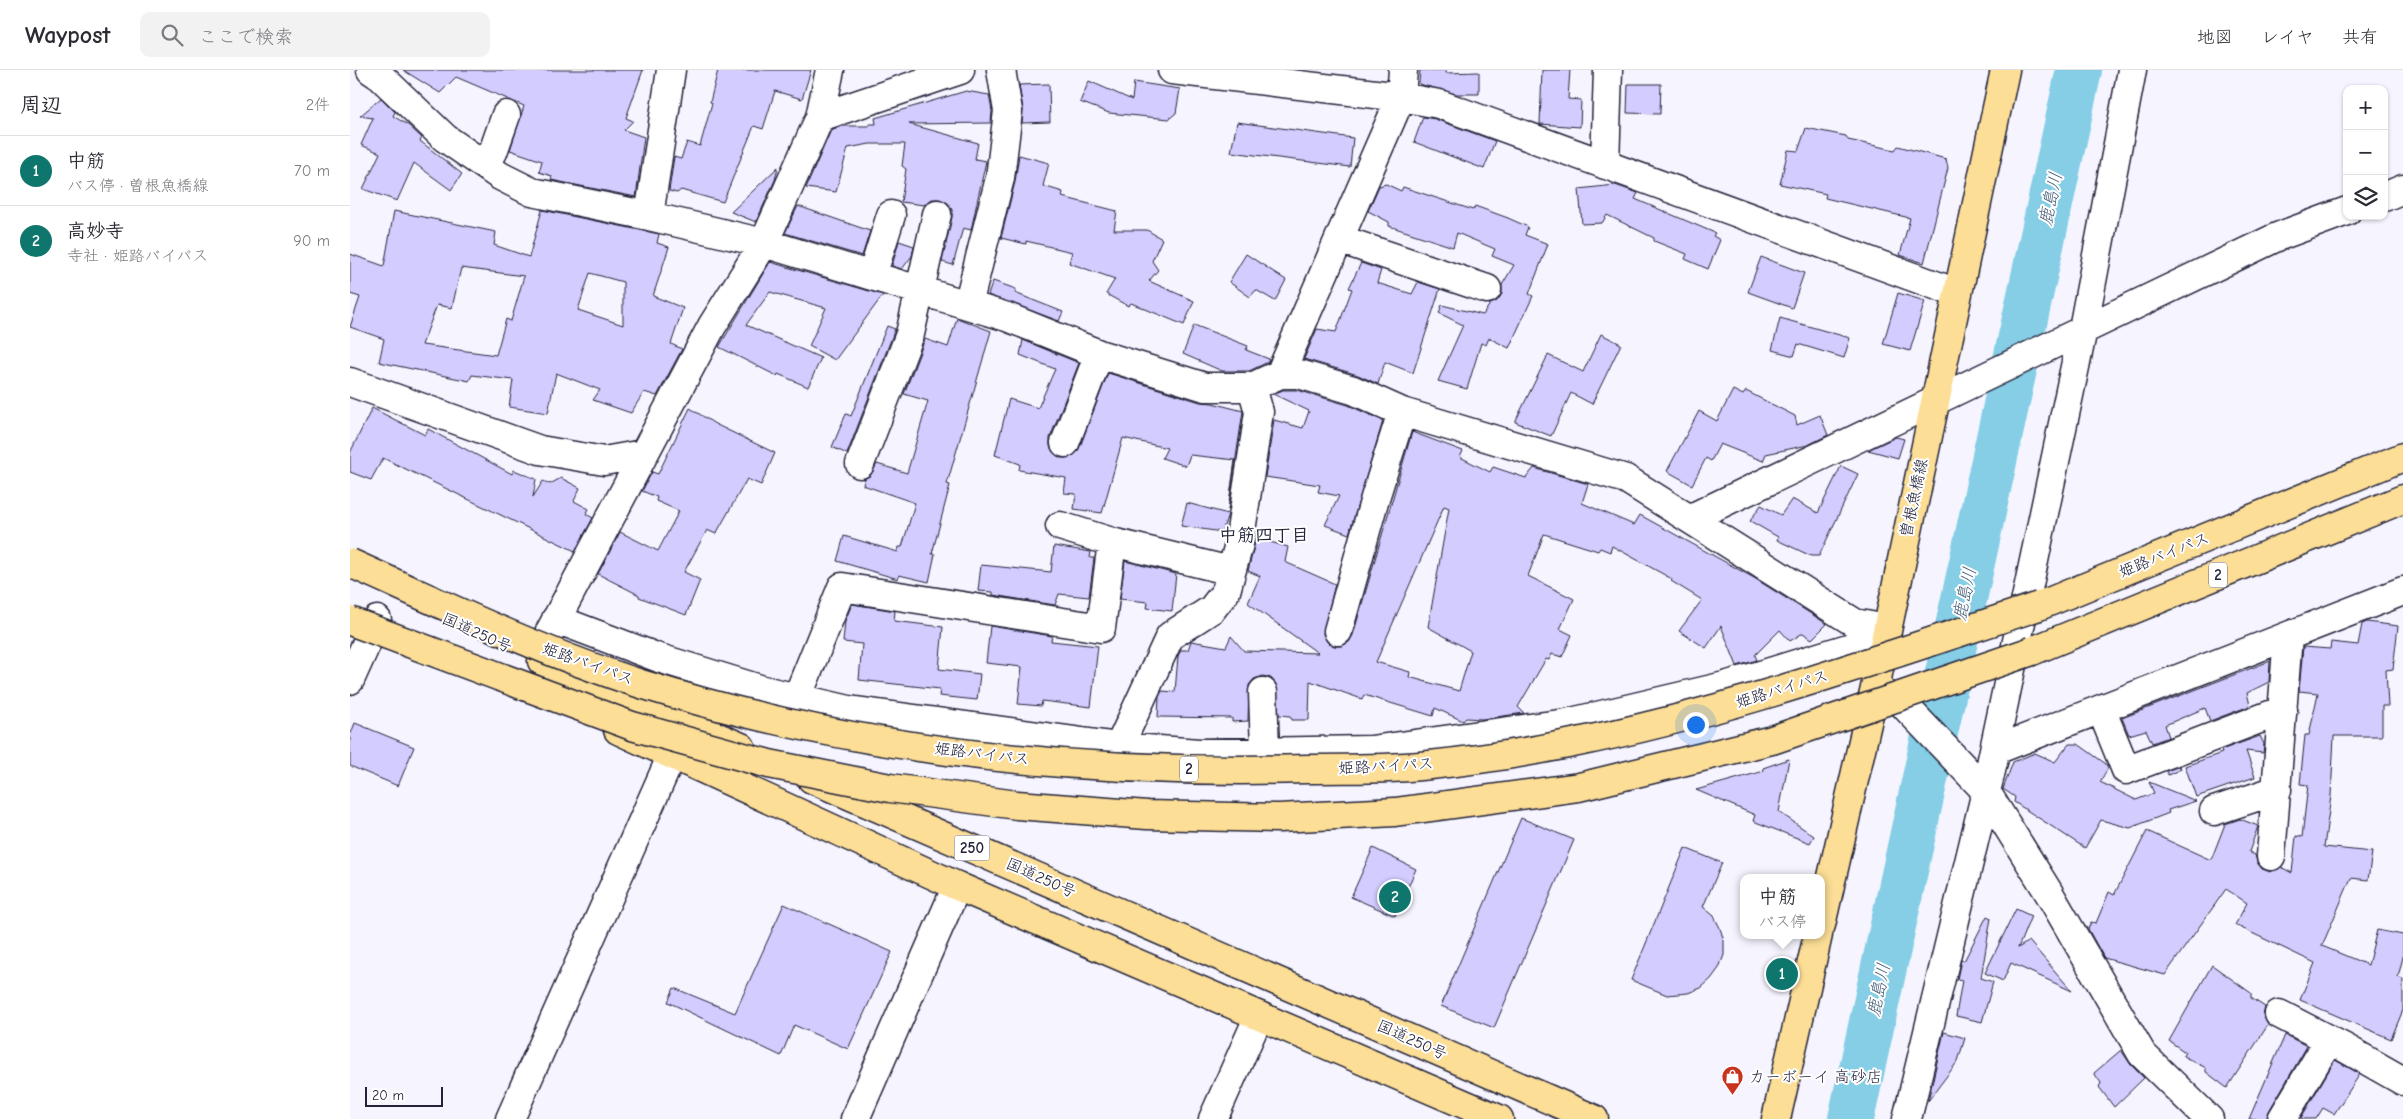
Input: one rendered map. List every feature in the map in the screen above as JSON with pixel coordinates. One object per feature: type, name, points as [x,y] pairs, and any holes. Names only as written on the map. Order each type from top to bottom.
[{"type":"main road","name":"曽根魚橋線","points":[[1825,907],[1875,688],[1934,400],[2005,70]]},
{"type":"main road","name":"姫路バイパス","points":[[350,563],[550,652],[640,683],[746,714],[857,737],[972,754],[1100,766],[1225,771],[1427,766],[1568,744],[1746,701],[2039,606],[2403,457]]},
{"type":"main road","name":"2","points":[[350,621],[632,726],[769,764],[890,788],[1017,804],[1147,815],[1279,818],[1395,812],[1579,787],[1772,740],[2032,651],[2403,499]]},
{"type":"main road","name":"国道250号","points":[[350,577],[1594,1119]]},
{"type":"main road","name":"国道250号","points":[[350,608],[957,886],[1499,1119]]},
{"type":"main road","points":[[1776,1119],[1817,939]]},
{"type":"street","points":[[371,70],[380,76],[445,138],[500,176],[532,192],[649,216],[764,243],[1008,317],[1099,354],[1205,387],[1252,387],[1280,374],[1299,374],[1353,390],[1402,412],[1626,479],[1691,518],[1855,623],[1886,629]]},
{"type":"street","points":[[649,216],[671,70]]},
{"type":"street","points":[[536,658],[712,326],[764,243],[820,117],[830,70]]},
{"type":"street","points":[[820,117],[960,70]]},
{"type":"street","points":[[968,305],[1000,178],[1008,111],[1001,70]]},
{"type":"street","points":[[1172,70],[1400,97],[1439,104],[1958,293]]},
{"type":"street","points":[[1280,374],[1400,97],[1404,70]]},
{"type":"street","points":[[1605,165],[1608,70]]},
{"type":"street","points":[[1907,1119],[1985,790],[2083,328],[2132,70]]},
{"type":"street","points":[[482,163],[493,152],[506,114]]},
{"type":"street","points":[[2388,195],[2403,189]]},
{"type":"street","points":[[1691,518],[2083,328],[2277,237],[2343,212]]},
{"type":"street","points":[[860,464],[910,334],[937,214]]},
{"type":"street","points":[[872,276],[891,215]]},
{"type":"street","points":[[1339,239],[1486,289]]},
{"type":"street","points":[[1065,443],[1099,354]]},
{"type":"street","points":[[350,382],[540,450],[604,462],[643,454]]},
{"type":"street","points":[[1119,748],[1170,636],[1212,609],[1226,591],[1239,544],[1259,412],[1252,387]]},
{"type":"street","points":[[1338,631],[1350,551],[1375,498],[1402,412]]},
{"type":"street","points":[[1060,526],[1112,542],[1231,571]]},
{"type":"street","points":[[797,698],[842,587],[1100,628],[1112,542]]},
{"type":"street","points":[[1985,790],[1996,750],[2403,591]]},
{"type":"street","points":[[556,619],[659,658],[763,690],[849,710],[1119,748],[1199,754],[1371,750],[1567,723],[1725,686],[1858,645],[1886,629]]},
{"type":"street","points":[[350,680],[377,620]]},
{"type":"street","points":[[2271,856],[2288,636]]},
{"type":"street","points":[[1875,688],[1902,703],[1985,790],[2049,893],[2142,1054],[2209,1119]]},
{"type":"street","points":[[1263,692],[1265,751]]},
{"type":"street","points":[[2101,709],[2126,770],[2283,710]]},
{"type":"street","points":[[510,1119],[672,755]]},
{"type":"street","points":[[2214,811],[2277,790]]},
{"type":"street","points":[[855,1119],[957,886]]},
{"type":"street","points":[[2279,1014],[2401,1074]]},
{"type":"street","points":[[1213,1119],[1259,1016]]},
{"type":"street","points":[[2282,1119],[2329,1040]]},
{"type":"building","points":[[403,70],[643,70],[626,118],[633,121],[624,130],[644,137],[636,197],[551,180],[552,176],[539,172],[542,161],[510,150],[524,106],[456,77],[440,93]]},
{"type":"building","points":[[718,70],[811,70],[802,99],[775,91],[763,129],[754,126],[723,202],[681,190],[677,193],[669,191],[674,157],[681,159],[687,142],[700,146],[712,103],[710,102]]},
{"type":"building","points":[[1420,70],[1446,70],[1446,73],[1479,72],[1479,94],[1456,94],[1419,84]]},
{"type":"building","points":[[1542,70],[1570,70],[1568,99],[1581,100],[1580,127],[1540,124]]},
{"type":"building","points":[[1089,81],[1132,100],[1134,82],[1180,89],[1176,113],[1169,119],[1109,113],[1080,102]]},
{"type":"building","points":[[1049,84],[1050,122],[1022,123],[1023,109],[1019,85]]},
{"type":"building","points":[[1628,84],[1661,84],[1660,114],[1627,113]]},
{"type":"building","points":[[966,91],[989,95],[992,111],[991,123],[909,124],[978,143],[975,159],[986,161],[971,230],[963,228],[953,265],[942,262],[952,217],[952,210],[948,203],[940,199],[932,199],[924,205],[901,202],[906,169],[902,166],[905,144],[870,144],[848,148],[836,192],[806,188],[831,130],[842,126],[869,126],[869,124],[876,124],[875,118]]},
{"type":"building","points":[[381,98],[395,112],[393,116],[408,125],[422,138],[420,141],[462,174],[451,190],[414,163],[397,201],[363,189],[380,153],[361,145],[373,118],[360,116]]},
{"type":"building","points":[[1423,117],[1435,119],[1495,141],[1484,169],[1414,142]]},
{"type":"building","points":[[1237,122],[1353,138],[1350,167],[1231,152]]},
{"type":"building","points":[[1806,128],[1846,136],[1848,140],[1895,150],[1898,146],[1946,159],[1948,168],[1924,263],[1900,255],[1910,218],[1825,198],[1826,194],[1780,184],[1788,150],[1798,151]]},
{"type":"building","points":[[1019,155],[1049,163],[1043,186],[1063,192],[1062,197],[1117,211],[1114,230],[1147,230],[1162,239],[1152,261],[1158,270],[1149,281],[1194,301],[1184,325],[1131,303],[1128,306],[1106,294],[1115,279],[1069,263],[1072,252],[1026,241],[1026,244],[1001,238],[1015,182]]},
{"type":"building","points":[[778,167],[775,180],[756,222],[731,212]]},
{"type":"building","points":[[1386,184],[1401,191],[1403,187],[1473,210],[1475,206],[1508,218],[1528,227],[1525,235],[1548,244],[1529,294],[1533,296],[1509,348],[1489,338],[1486,345],[1481,343],[1467,389],[1438,381],[1463,325],[1439,313],[1442,305],[1483,315],[1490,304],[1497,301],[1502,294],[1502,285],[1514,265],[1492,256],[1495,249],[1457,233],[1453,247],[1389,226],[1389,222],[1368,211],[1379,186]]},
{"type":"building","points":[[1615,185],[1638,193],[1635,199],[1715,233],[1713,236],[1720,240],[1708,269],[1685,259],[1687,254],[1654,241],[1654,238],[1607,215],[1602,223],[1582,224],[1579,189]]},
{"type":"building","points":[[798,206],[870,231],[862,256],[785,233]]},
{"type":"building","points":[[542,210],[659,234],[657,243],[669,247],[653,296],[683,308],[671,344],[682,349],[657,396],[644,392],[631,413],[593,400],[600,390],[556,373],[548,413],[509,407],[513,380],[472,375],[469,381],[379,362],[384,339],[350,327],[360,297],[350,294],[350,254],[384,266],[394,211],[496,232],[494,245],[529,257]],"holes":[[[461,268],[524,276],[511,321],[506,319],[496,355],[422,345],[437,305],[452,308]],[[590,273],[623,282],[623,325],[578,310]]]},
{"type":"building","points":[[899,241],[914,246],[912,256],[902,269],[892,266]]},
{"type":"building","points":[[1246,254],[1286,280],[1275,301],[1256,290],[1250,297],[1229,282]]},
{"type":"building","points":[[1761,257],[1804,273],[1792,308],[1748,292]]},
{"type":"building","points":[[770,262],[883,295],[835,360],[809,346],[826,308],[770,292],[746,325],[821,358],[808,387],[778,374],[777,376],[719,347]]},
{"type":"building","points":[[1361,263],[1381,270],[1377,283],[1412,294],[1418,282],[1440,289],[1413,373],[1385,362],[1378,384],[1358,375],[1304,359],[1317,329],[1336,332],[1352,289],[1349,288]]},
{"type":"building","points":[[993,281],[1016,289],[1015,293],[1063,312],[1059,321],[988,295]]},
{"type":"building","points":[[1898,293],[1925,301],[1910,351],[1883,344]]},
{"type":"building","points":[[957,318],[991,331],[947,484],[950,485],[932,554],[935,554],[929,582],[899,575],[898,579],[837,561],[844,536],[898,552],[899,547],[902,547],[915,503],[863,485],[865,478],[870,476],[877,464],[907,473],[928,401],[904,394],[925,339],[948,347]]},
{"type":"building","points":[[1780,318],[1850,338],[1844,358],[1798,344],[1794,356],[1772,350]]},
{"type":"building","points":[[1194,325],[1248,346],[1246,350],[1269,359],[1268,362],[1249,371],[1222,371],[1183,354]]},
{"type":"building","points":[[887,326],[895,329],[847,454],[832,447],[846,414],[851,416]]},
{"type":"building","points":[[1601,334],[1621,344],[1592,404],[1571,393],[1551,436],[1515,422],[1548,355],[1583,372]]},
{"type":"building","points":[[1023,340],[1079,363],[1050,438],[1050,446],[1053,452],[1060,458],[1068,458],[1079,449],[1108,373],[1200,402],[1243,411],[1228,510],[1235,460],[1190,455],[1186,466],[1162,458],[1167,448],[1123,438],[1102,513],[1074,509],[1076,494],[1064,493],[1066,478],[1019,470],[1020,464],[995,455],[1009,399],[1038,408],[1055,369],[1020,355]]},
{"type":"building","points":[[1283,390],[1297,390],[1348,405],[1383,421],[1349,534],[1325,525],[1339,496],[1318,492],[1320,485],[1265,477],[1274,420],[1303,428],[1309,411],[1273,394]]},
{"type":"building","points":[[1733,390],[1743,395],[1746,391],[1795,416],[1797,425],[1820,415],[1828,435],[1808,445],[1766,454],[1763,461],[1720,444],[1711,461],[1706,458],[1692,485],[1667,471],[1699,411],[1717,421]]},
{"type":"building","points":[[372,408],[425,435],[428,429],[512,474],[514,470],[536,479],[533,497],[543,481],[550,484],[561,478],[580,488],[574,501],[589,509],[586,514],[593,518],[575,551],[383,458],[371,480],[350,472],[350,453]]},
{"type":"building","points":[[690,408],[715,424],[775,453],[761,485],[747,479],[716,534],[707,530],[684,572],[700,580],[686,615],[639,597],[639,595],[598,574],[620,532],[658,551],[679,511],[656,501],[657,497],[642,491],[652,472],[658,474]]},
{"type":"building","points":[[1412,432],[1463,451],[1460,457],[1490,472],[1493,467],[1526,478],[1534,468],[1588,484],[1582,503],[1634,525],[1640,515],[1754,578],[1827,624],[1812,639],[1803,633],[1790,641],[1780,630],[1755,655],[1757,660],[1737,666],[1721,626],[1706,648],[1679,631],[1702,600],[1671,581],[1672,579],[1612,546],[1610,552],[1600,548],[1598,551],[1544,534],[1528,576],[1574,599],[1560,629],[1572,635],[1562,657],[1552,654],[1549,660],[1546,659],[1518,707],[1524,713],[1482,719],[1466,718],[1463,721],[1435,708],[1433,716],[1364,695],[1362,699],[1310,681],[1309,720],[1292,720],[1290,716],[1279,715],[1276,684],[1271,678],[1263,676],[1254,679],[1249,685],[1248,721],[1232,722],[1232,718],[1158,717],[1159,697],[1162,691],[1175,692],[1178,656],[1181,650],[1188,650],[1191,641],[1226,647],[1231,636],[1244,651],[1318,653],[1248,603],[1260,576],[1248,571],[1256,538],[1288,547],[1285,562],[1335,584],[1323,634],[1327,642],[1334,646],[1342,646],[1349,642],[1353,635]],"holes":[[[1444,506],[1449,508],[1428,627],[1471,651],[1459,691],[1409,677],[1410,672],[1376,662]]]},
{"type":"building","points":[[1896,437],[1904,439],[1898,458],[1868,450]]},
{"type":"building","points":[[1841,466],[1858,474],[1819,556],[1811,556],[1777,540],[1778,537],[1750,521],[1761,505],[1781,515],[1792,499],[1818,513]]},
{"type":"building","points":[[1187,503],[1228,514],[1222,532],[1181,526]]},
{"type":"building","points":[[1054,546],[1091,552],[1090,558],[1094,558],[1089,597],[1059,594],[1055,605],[993,595],[993,592],[978,591],[981,565],[1051,572]]},
{"type":"building","points":[[1125,561],[1176,574],[1172,611],[1147,608],[1148,602],[1120,599]]},
{"type":"building","points":[[852,604],[895,611],[894,621],[943,627],[939,669],[980,674],[977,700],[939,696],[940,689],[859,680],[862,644],[843,642],[845,621]]},
{"type":"building","points":[[2367,622],[2398,626],[2393,669],[2386,670],[2388,706],[2382,706],[2382,736],[2334,736],[2331,796],[2324,847],[2372,852],[2368,880],[2351,878],[2322,946],[2368,965],[2377,930],[2403,935],[2403,957],[2398,977],[2403,979],[2403,1010],[2391,1039],[2300,1000],[2315,963],[2235,925],[2247,903],[2226,889],[2165,975],[2104,958],[2088,929],[2091,922],[2096,923],[2109,892],[2114,895],[2147,831],[2211,860],[2225,824],[2240,819],[2258,826],[2249,852],[2255,855],[2262,869],[2270,872],[2281,867],[2292,873],[2296,836],[2302,837],[2308,785],[2300,784],[2305,735],[2309,735],[2318,693],[2299,691],[2303,647],[2330,649],[2331,642],[2358,645],[2362,624]]},
{"type":"building","points":[[990,626],[1052,636],[1051,641],[1098,646],[1091,707],[1042,701],[1041,706],[1018,704],[1022,667],[986,663]]},
{"type":"building","points":[[2270,661],[2269,682],[2247,693],[2250,705],[2247,707],[2210,721],[2205,708],[2165,725],[2169,737],[2152,743],[2146,730],[2129,735],[2122,718]]},
{"type":"building","points":[[355,723],[414,747],[398,786],[350,766],[350,736]]},
{"type":"building","points":[[2260,736],[2264,744],[2263,753],[2246,751],[2255,777],[2196,797],[2185,766],[2222,753],[2221,750]]},
{"type":"building","points":[[2069,744],[2078,744],[2106,764],[2108,768],[2100,782],[2136,800],[2154,793],[2149,782],[2196,801],[2168,810],[2169,813],[2130,828],[2101,820],[2085,848],[2014,802],[2015,797],[2003,789],[2013,762],[2035,753],[2055,762]]},
{"type":"building","points":[[1789,759],[1779,812],[1814,836],[1810,843],[1753,821],[1755,815],[1696,790],[1764,771],[1763,768]]},
{"type":"building","points":[[2180,766],[2181,769],[2168,775],[2166,771]]},
{"type":"building","points":[[1521,818],[1574,840],[1494,1028],[1441,1006]]},
{"type":"building","points":[[1373,848],[1416,869],[1395,916],[1351,897]]},
{"type":"building","points":[[1685,848],[1722,863],[1703,907],[1714,916],[1720,928],[1724,941],[1724,955],[1719,968],[1701,988],[1688,993],[1667,995],[1631,980]]},
{"type":"building","points":[[784,904],[892,952],[848,1049],[794,1025],[781,1056],[668,1002],[674,988],[735,1013]]},
{"type":"building","points":[[2016,909],[2031,916],[2018,948],[2029,941],[2072,991],[2011,963],[2003,981],[1985,973]]},
{"type":"building","points":[[1987,916],[1991,918],[1981,978],[1993,982],[1982,1022],[1956,1016],[1962,980],[1957,979],[1961,960],[1964,961]]},
{"type":"building","points":[[2212,965],[2251,993],[2251,998],[2265,1007],[2263,1015],[2268,1025],[2227,1088],[2206,1072],[2206,1068],[2183,1056],[2185,1052],[2169,1041]]},
{"type":"building","points":[[1944,1032],[1965,1038],[1958,1061],[1928,1101]]},
{"type":"building","points":[[2285,1035],[2307,1046],[2266,1119],[2249,1119]]},
{"type":"building","points":[[2121,1050],[2131,1065],[2144,1078],[2114,1107],[2099,1087],[2101,1083],[2094,1073]]},
{"type":"building","points":[[2335,1060],[2360,1074],[2334,1114],[2323,1108],[2316,1119],[2301,1118]]},
{"type":"waterway","name":"鹿島川","points":[[1851,1119],[2079,70]]},
{"type":"place","name":"高妙寺","points":[[1395,897]]},
{"type":"place","name":"中筋","points":[[1782,974]]},
{"type":"place","name":"カーボーイ 高砂店","points":[[1733,1096]]},
{"type":"district","name":"中筋四丁目","points":[[1264,535]]}]
